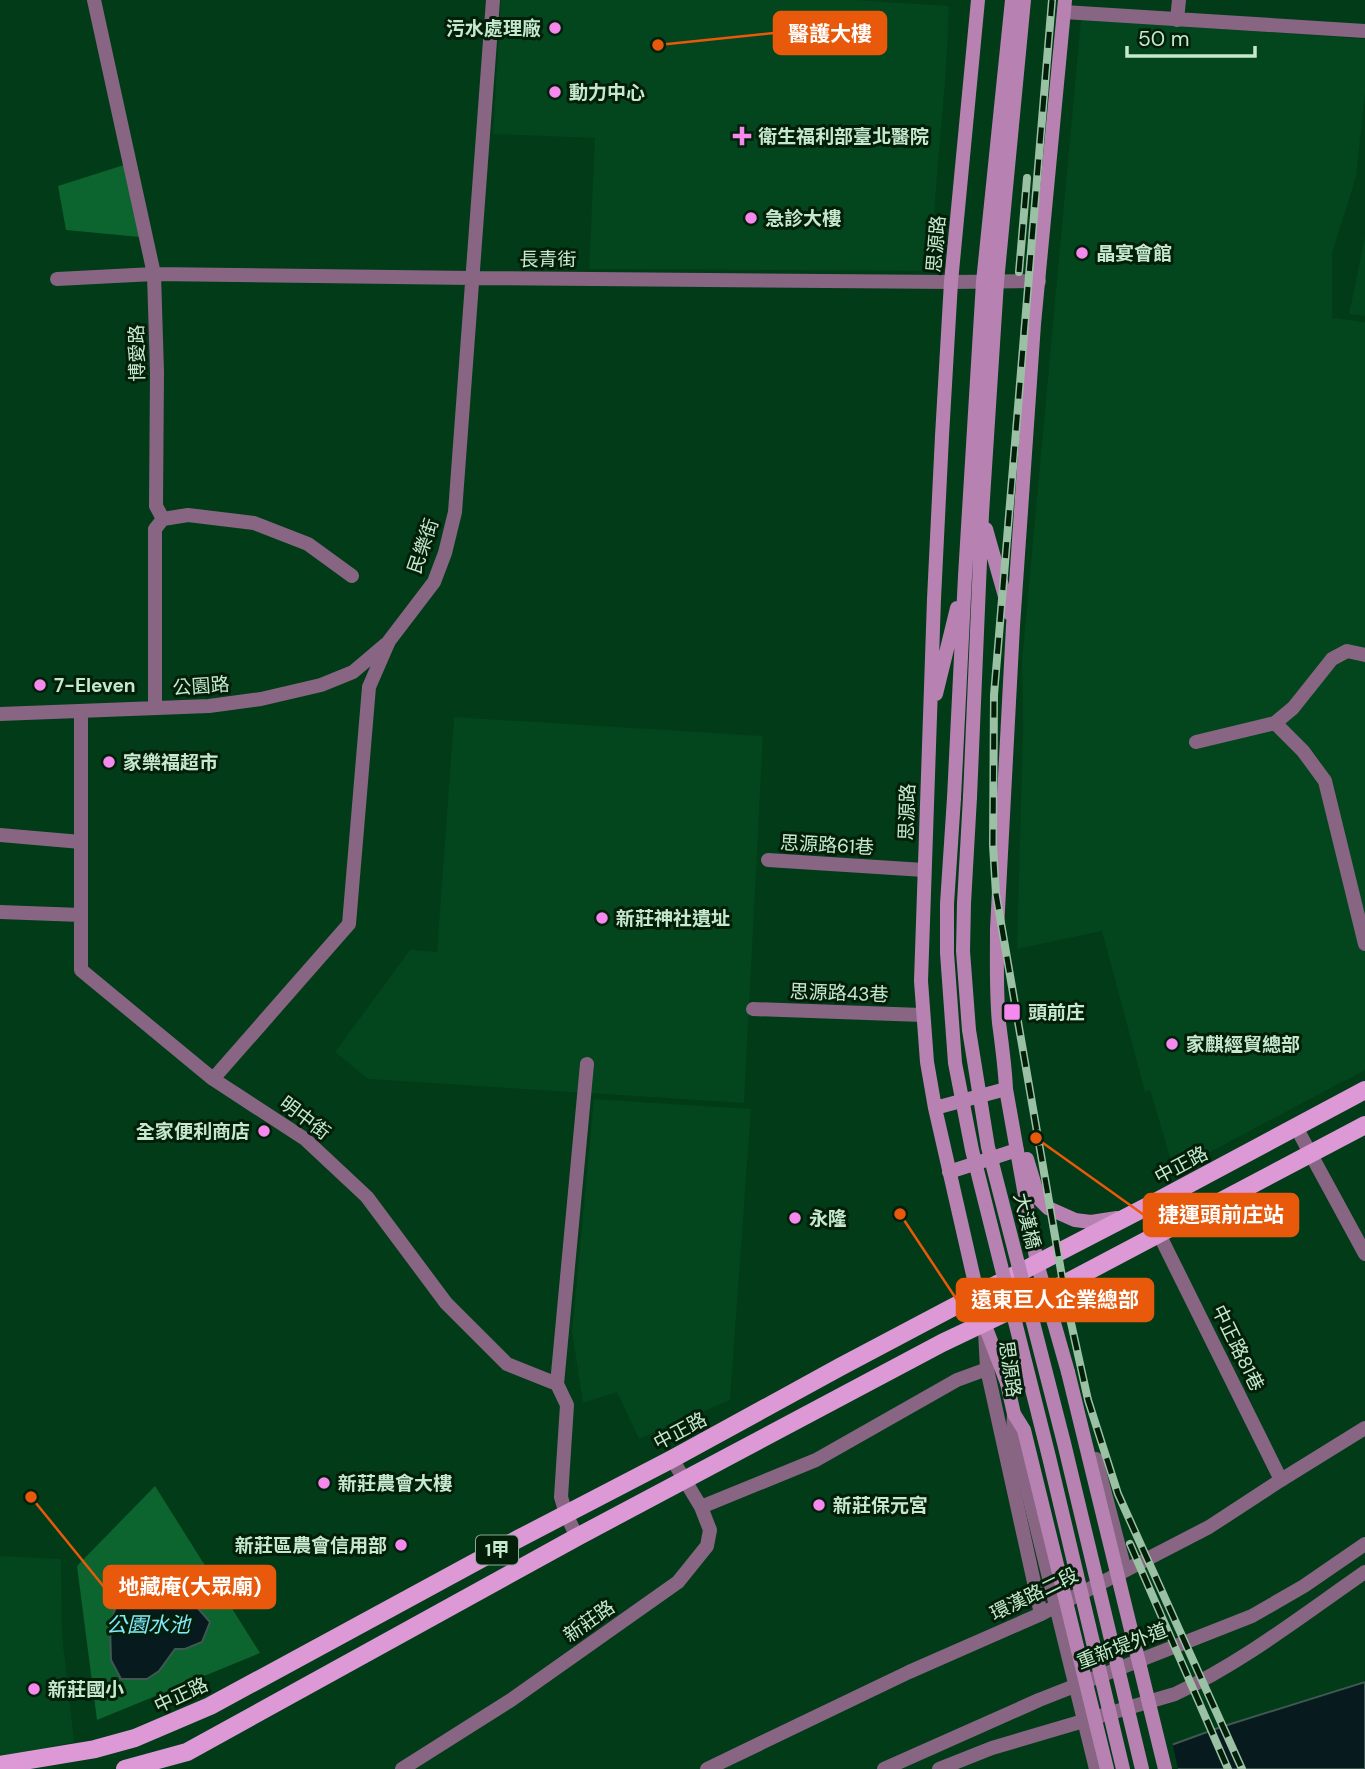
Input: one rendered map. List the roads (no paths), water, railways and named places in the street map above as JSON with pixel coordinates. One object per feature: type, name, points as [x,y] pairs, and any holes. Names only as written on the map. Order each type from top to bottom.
[{"type":"main road","name":"思源路","points":[[978,0],[951,282],[934,599],[921,981],[927,1062],[935,1108],[984,1323]]},
{"type":"main road","points":[[929,722],[965,576],[1012,0]]},
{"type":"main road","points":[[1013,626],[982,514],[990,282],[1024,0]]},
{"type":"main road","points":[[1065,6],[1033,338],[1013,626],[997,929],[999,1021],[1006,1089],[1037,1263],[1068,1371],[1165,1769]]},
{"type":"main road","name":"大漢橋","points":[[982,514],[964,903],[963,951],[969,1031],[988,1147],[1064,1443],[1142,1769]]},
{"type":"main road","name":"大漢橋","points":[[965,576],[947,904],[947,953],[955,1063],[972,1150],[1123,1769]]},
{"type":"main road","points":[[1004,1061],[1039,1199],[1048,1208],[1075,1220],[1091,1222],[1129,1216]]},
{"type":"main road","points":[[935,1108],[1006,1089]]},
{"type":"main road","name":"中正路","points":[[0,1765],[95,1749],[135,1738],[210,1706],[978,1294],[1365,1090]]},
{"type":"main road","name":"1甲","points":[[125,1769],[187,1752],[577,1537],[1365,1125]]},
{"type":"main road","points":[[949,1172],[1017,1150]]},
{"type":"main road","points":[[984,1323],[1007,1383],[1014,1414],[1024,1430],[1107,1769]]},
{"type":"street","name":"博愛路","points":[[94,0],[154,274],[157,372],[156,506],[163,519],[155,529],[156,708]]},
{"type":"street","name":"民樂街","points":[[213,1079],[349,924],[369,687],[388,641],[434,582],[445,553],[455,512],[493,0]]},
{"type":"street","points":[[1177,20],[1179,0]]},
{"type":"street","points":[[1065,6],[1177,20],[1365,32]]},
{"type":"street","name":"長青街","points":[[57,279],[154,274],[1039,281]]},
{"type":"street","points":[[163,519],[188,515],[254,523],[307,544],[352,576]]},
{"type":"street","name":"公園路","points":[[0,714],[209,706],[261,699],[321,685],[353,671],[388,641]]},
{"type":"street","points":[[1196,742],[1275,723],[1293,708],[1332,659],[1347,651],[1365,655]]},
{"type":"street","name":"明中街","points":[[81,711],[81,970],[213,1079],[305,1139],[367,1197],[446,1303],[507,1364],[557,1384]]},
{"type":"street","points":[[1275,723],[1303,751],[1325,781],[1365,944]]},
{"type":"street","points":[[0,835],[81,842]]},
{"type":"street","name":"思源路61巷","points":[[768,860],[924,870]]},
{"type":"street","points":[[0,912],[81,915]]},
{"type":"street","name":"思源路43巷","points":[[753,1009],[922,1015]]},
{"type":"street","points":[[577,1537],[561,1497],[566,1405],[557,1384],[587,1064]]},
{"type":"street","points":[[1296,1127],[1365,1254]]},
{"type":"street","name":"中正路81巷","points":[[1160,1234],[1281,1480]]},
{"type":"street","points":[[1045,1294],[1068,1352],[1125,1570]]},
{"type":"street","name":"思源路","points":[[984,1323],[987,1369],[1041,1614]]},
{"type":"street","points":[[701,1507],[816,1460],[957,1380],[987,1369]]},
{"type":"street","points":[[1014,1414],[1013,1431],[1096,1769]]},
{"type":"street","name":"環漢路二段","points":[[707,1769],[909,1672],[1041,1614],[1209,1527],[1365,1428]]},
{"type":"street","name":"新莊路","points":[[402,1769],[511,1700],[678,1582],[707,1546],[710,1530],[701,1507],[672,1460]]},
{"type":"street","name":"重新堤外道","points":[[884,1769],[1039,1700],[1252,1616],[1304,1586],[1365,1544]]},
{"type":"street","points":[[939,1769],[992,1748],[1175,1694],[1246,1656],[1365,1572]]},
{"type":"water","name":"公園水池","points":[[168,1574],[210,1622],[202,1642],[185,1649],[175,1649],[159,1671],[147,1679],[121,1679],[111,1660],[110,1625],[118,1600]]},
{"type":"water","points":[[1365,1682],[1365,1769],[1105,1769],[1221,1727]]},
{"type":"railway","points":[[1052,0],[994,695],[993,845],[996,894],[1066,1300],[1088,1400],[1118,1494],[1242,1769]]},
{"type":"railway","points":[[1019,272],[1027,178]]},
{"type":"railway","points":[[1130,1544],[1228,1769]]},
{"type":"place","name":"污水處理廠","points":[[555,28]]},
{"type":"place","name":"醫護大樓","points":[[658,45]]},
{"type":"place","name":"動力中心","points":[[555,92]]},
{"type":"place","name":"衛生福利部臺北醫院","points":[[742,136]]},
{"type":"place","name":"急診大樓","points":[[751,218]]},
{"type":"place","name":"晶宴會館","points":[[1082,253]]},
{"type":"place","name":"7-Eleven","points":[[40,685]]},
{"type":"place","name":"家樂福超市","points":[[109,762]]},
{"type":"place","name":"新莊神社遺址","points":[[602,918]]},
{"type":"place","name":"頭前庄","points":[[1012,1012]]},
{"type":"place","name":"家麒經貿總部","points":[[1172,1044]]},
{"type":"place","name":"全家便利商店","points":[[264,1131]]},
{"type":"place","name":"捷運頭前庄站","points":[[1036,1138]]},
{"type":"place","name":"遠東巨人企業總部","points":[[900,1214]]},
{"type":"place","name":"永隆","points":[[795,1218]]},
{"type":"place","name":"新莊農會大樓","points":[[324,1483]]},
{"type":"place","name":"地藏庵(大眾廟)","points":[[31,1497]]},
{"type":"place","name":"新莊保元宮","points":[[819,1505]]},
{"type":"place","name":"新莊區農會信用部","points":[[401,1545]]},
{"type":"place","name":"新莊國小","points":[[34,1689]]}]
